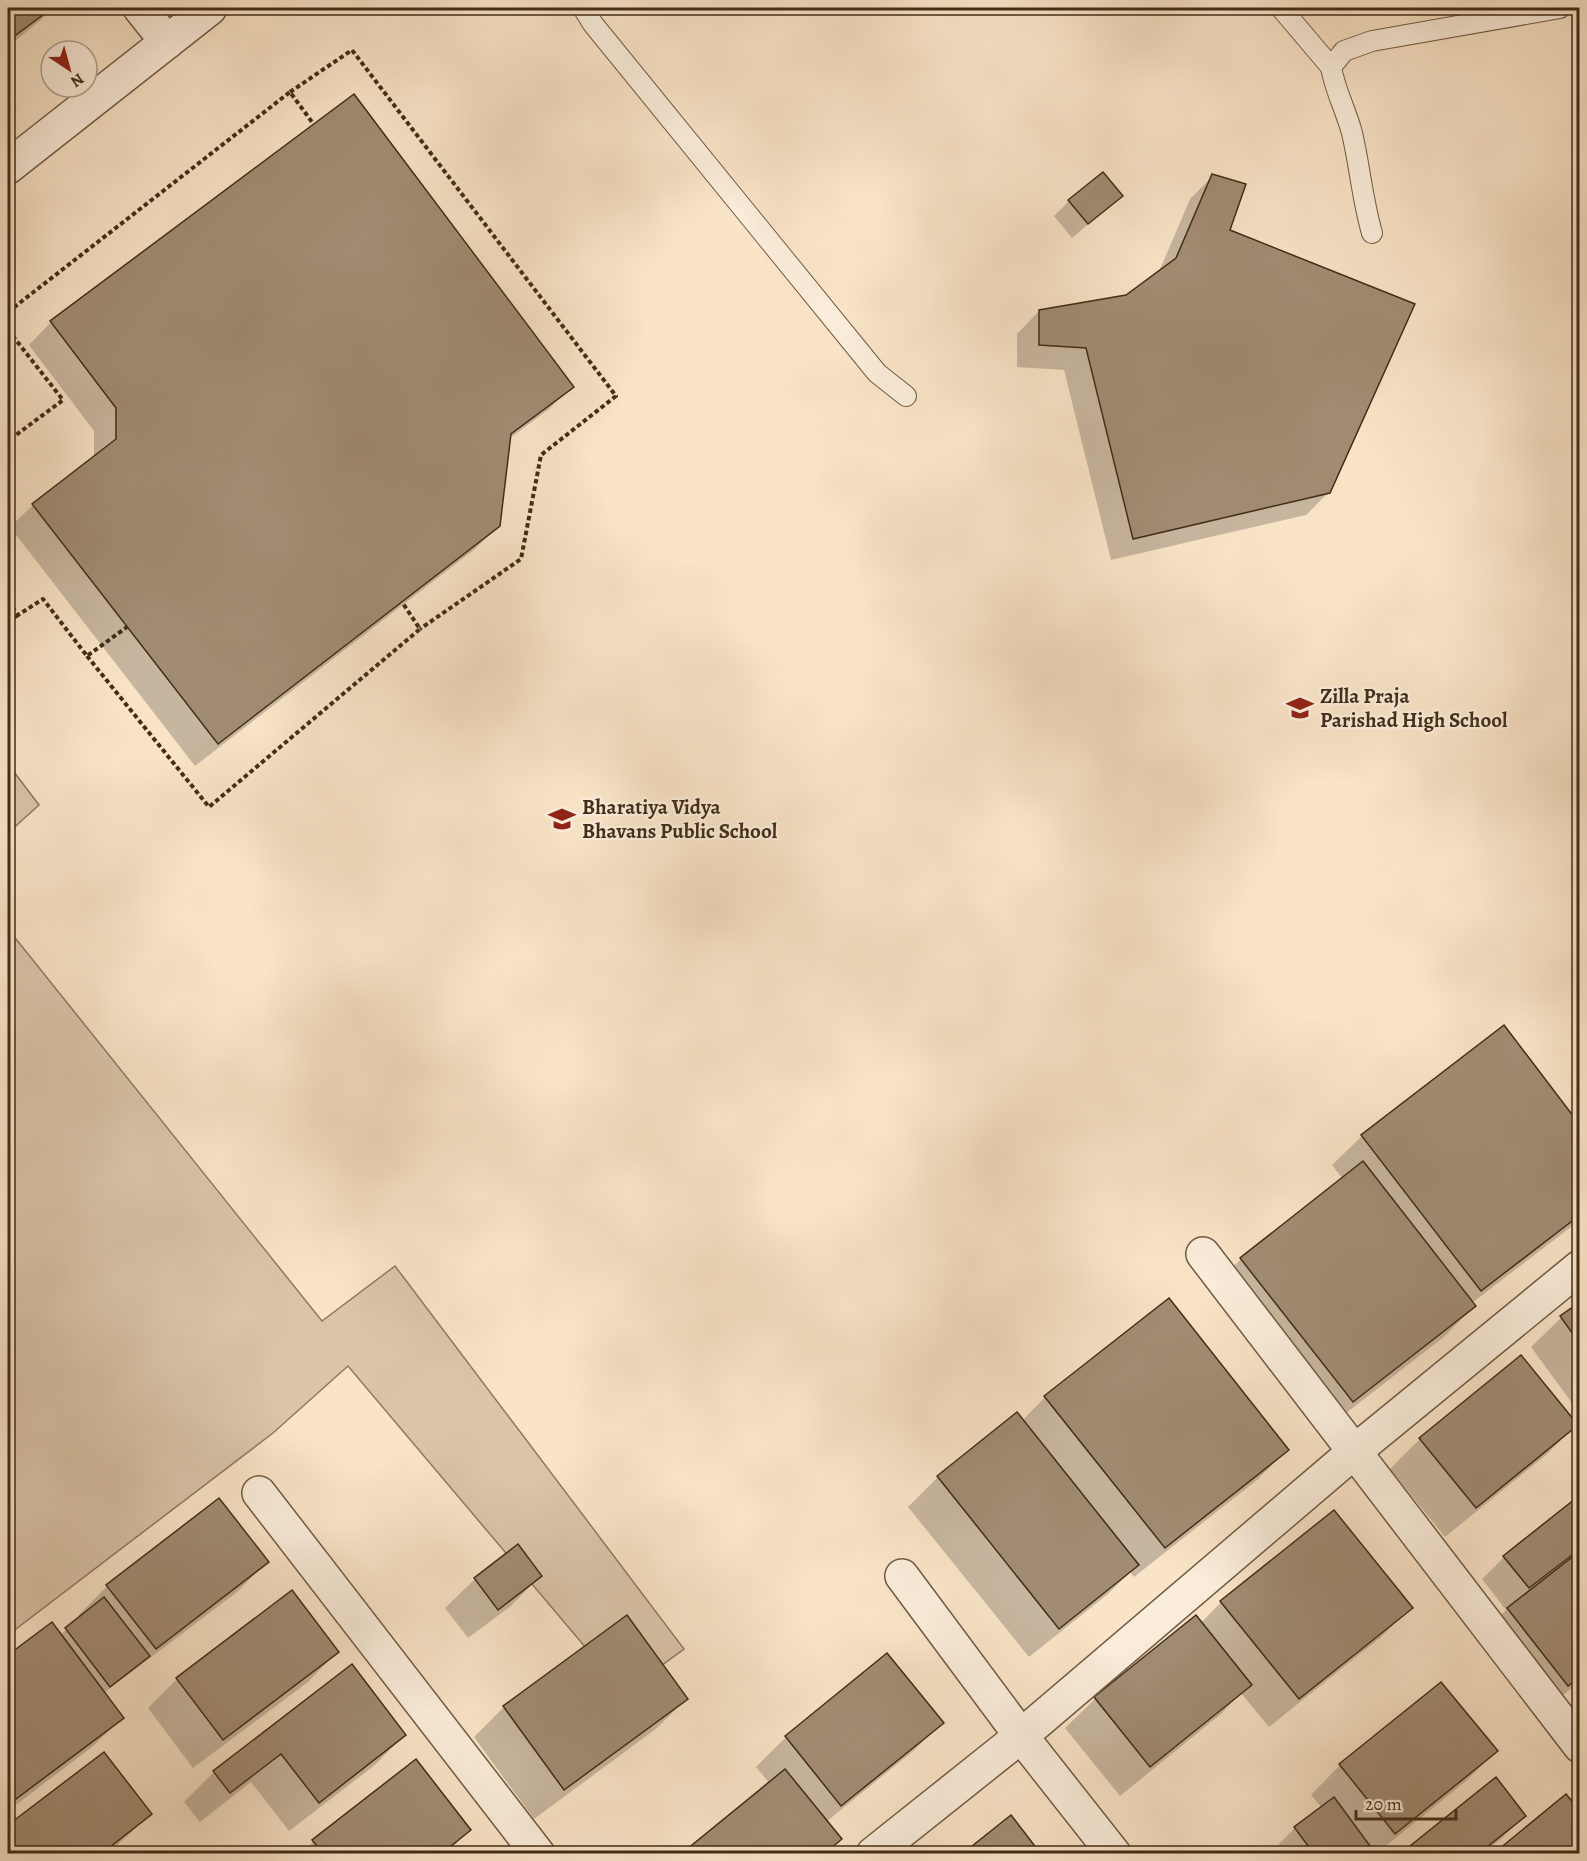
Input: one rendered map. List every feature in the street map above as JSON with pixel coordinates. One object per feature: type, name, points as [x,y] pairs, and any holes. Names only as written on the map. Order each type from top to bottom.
[{"type":"street","points":[[140,8],[167,42]]},
{"type":"street","points":[[8,167],[210,8]]},
{"type":"street","points":[[1203,1254],[1580,1746]]},
{"type":"street","points":[[873,1854],[1021,1737],[1354,1452],[1580,1267]]},
{"type":"street","points":[[259,1493],[538,1854]]},
{"type":"street","points":[[902,1576],[1021,1737],[1114,1854]]},
{"type":"lane","points":[[583,8],[593,24],[877,373],[906,396]]},
{"type":"lane","points":[[1281,8],[1330,68],[1334,90],[1351,130],[1361,195],[1372,233]]},
{"type":"lane","points":[[1330,68],[1344,51],[1372,41],[1560,8]]},
{"type":"path","points":[[8,312],[290,92],[352,50],[616,396],[541,455],[521,559],[420,629],[209,807],[43,599],[8,622]]},
{"type":"path","points":[[290,92],[312,122]]},
{"type":"path","points":[[8,330],[63,400],[8,441]]},
{"type":"path","points":[[8,601],[18,615]]},
{"type":"path","points":[[402,602],[420,629]]},
{"type":"path","points":[[87,656],[127,627]]},
{"type":"shaded area","points":[[8,764],[39,805],[8,833]]},
{"type":"shaded area","points":[[8,929],[322,1321],[395,1266],[684,1649],[624,1693],[348,1366],[273,1433],[8,1635]]},
{"type":"building","points":[[8,8],[52,8],[8,41]]},
{"type":"building","points":[[354,94],[574,387],[511,434],[500,526],[218,744],[32,504],[116,439],[116,408],[50,321]]},
{"type":"building","points":[[1103,172],[1123,196],[1088,224],[1068,200]]},
{"type":"building","points":[[1212,174],[1246,184],[1230,230],[1415,304],[1330,493],[1133,539],[1086,348],[1039,345],[1039,310],[1126,295],[1176,258]]},
{"type":"building","points":[[1504,1025],[1580,1125],[1580,1215],[1481,1291],[1361,1135]]},
{"type":"building","points":[[1363,1161],[1476,1306],[1353,1402],[1240,1258]]},
{"type":"building","points":[[1169,1298],[1289,1450],[1165,1548],[1044,1396]]},
{"type":"building","points":[[1580,1302],[1580,1344],[1560,1316]]},
{"type":"building","points":[[1521,1355],[1578,1425],[1476,1508],[1419,1438]]},
{"type":"building","points":[[1017,1412],[1139,1565],[1059,1629],[937,1476]]},
{"type":"building","points":[[1580,1495],[1580,1549],[1529,1588],[1503,1556]]},
{"type":"building","points":[[219,1498],[269,1562],[156,1649],[106,1585]]},
{"type":"building","points":[[1334,1510],[1413,1608],[1299,1699],[1220,1601]]},
{"type":"building","points":[[518,1544],[542,1576],[498,1610],[474,1578]]},
{"type":"building","points":[[1580,1551],[1580,1677],[1568,1686],[1507,1608]]},
{"type":"building","points":[[292,1590],[339,1652],[223,1740],[176,1678]]},
{"type":"building","points":[[104,1597],[150,1656],[110,1687],[65,1628]]},
{"type":"building","points":[[627,1615],[688,1699],[564,1790],[503,1706]]},
{"type":"building","points":[[1196,1615],[1252,1685],[1150,1767],[1094,1697]]},
{"type":"building","points":[[52,1622],[124,1718],[8,1805],[8,1655]]},
{"type":"building","points":[[887,1653],[944,1723],[841,1806],[785,1736]]},
{"type":"building","points":[[352,1664],[406,1735],[319,1803],[281,1754],[230,1793],[213,1771]]},
{"type":"building","points":[[1441,1682],[1498,1751],[1395,1834],[1339,1764]]},
{"type":"building","points":[[104,1752],[152,1814],[101,1854],[16,1854],[8,1842],[8,1825]]},
{"type":"building","points":[[416,1759],[471,1830],[441,1854],[323,1854],[312,1840]]},
{"type":"building","points":[[785,1769],[842,1839],[824,1854],[681,1854]]},
{"type":"building","points":[[1496,1777],[1526,1816],[1478,1854],[1400,1854]]},
{"type":"building","points":[[1566,1794],[1580,1811],[1580,1854],[1493,1854]]},
{"type":"building","points":[[1334,1797],[1376,1854],[1314,1854],[1294,1827]]},
{"type":"building","points":[[1011,1815],[1041,1854],[962,1854]]},
{"type":"place","name":"Zilla Praja Parishad High School","points":[[1300,708]]},
{"type":"place","name":"Bharatiya Vidya Bhavans Public School","points":[[562,819]]}]
